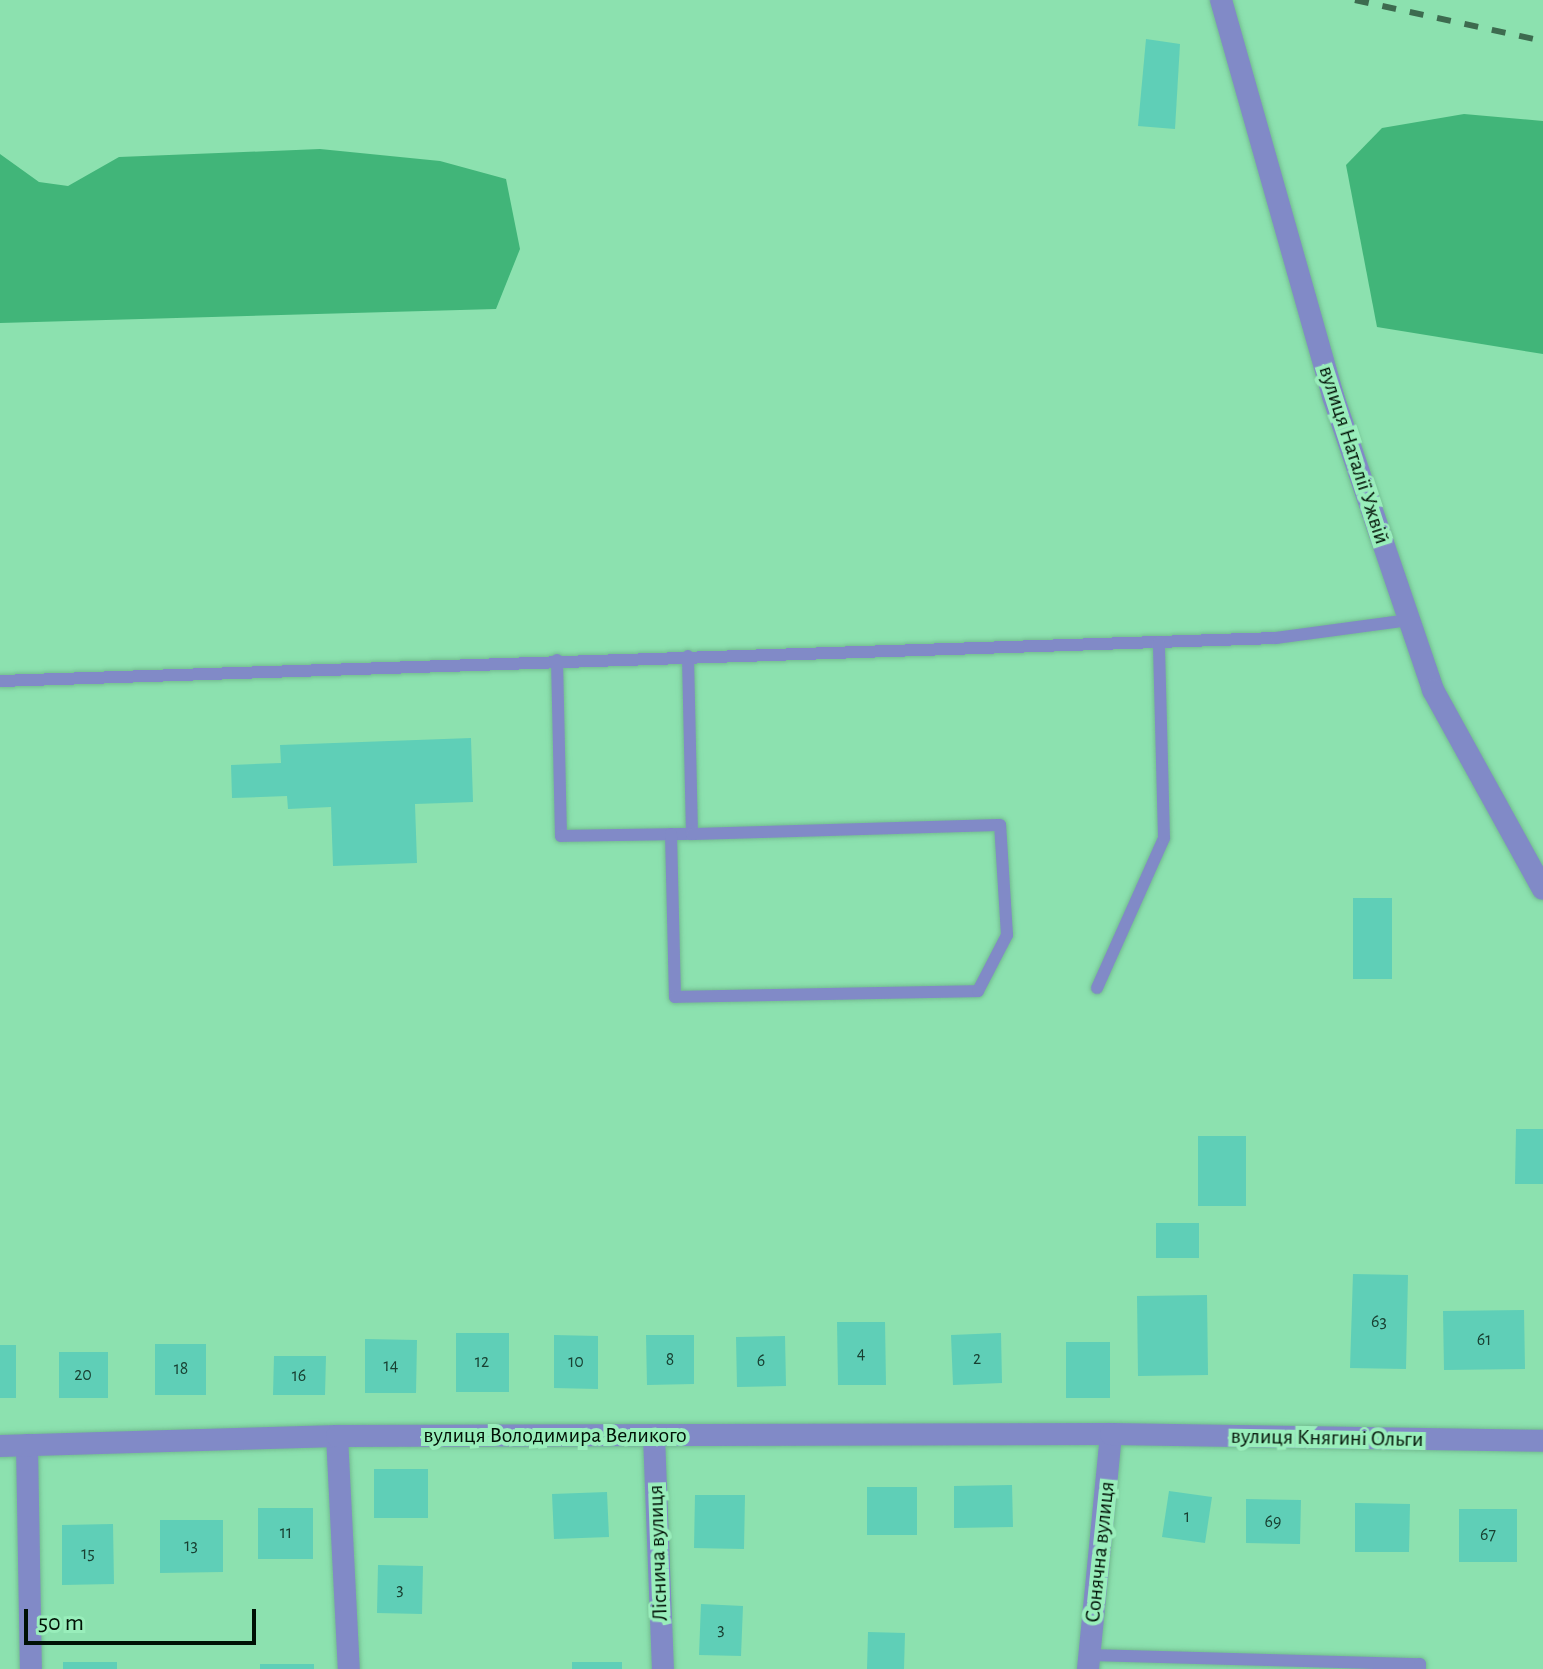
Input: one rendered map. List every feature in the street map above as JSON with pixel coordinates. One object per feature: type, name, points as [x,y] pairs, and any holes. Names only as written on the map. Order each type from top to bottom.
[{"type":"street","name":"вулиця Наталії Ужвій","points":[[1221,0],[1333,396],[1433,690],[1543,889]]},
{"type":"street","name":"вулиця Володимира Великого","points":[[0,1446],[337,1436],[1111,1434]]},
{"type":"street","name":"вулиця Княгині Ольги","points":[[1111,1434],[1543,1441]]},
{"type":"street","name":"Сонячна вулиця","points":[[1089,1662],[1111,1434]]},
{"type":"street","points":[[337,1436],[349,1669]]},
{"type":"street","name":"Ліснича вулиця","points":[[654,1436],[663,1669]]},
{"type":"street","points":[[27,1445],[31,1669]]},
{"type":"lane","points":[[0,681],[1276,638],[1409,620]]},
{"type":"lane","points":[[1097,988],[1164,838],[1159,642]]},
{"type":"lane","points":[[688,656],[692,834]]},
{"type":"lane","points":[[557,660],[561,836],[1000,825],[1007,935],[978,991],[675,997],[671,834]]},
{"type":"lane","points":[[1089,1662],[1420,1664],[1420,1669]]},
{"type":"green space","points":[[1464,114],[1543,121],[1543,354],[1377,327],[1346,165],[1382,128]]},
{"type":"green space","points":[[320,149],[440,161],[506,179],[520,249],[496,309],[0,323],[0,154],[39,182],[68,186],[119,157]]},
{"type":"building","points":[[1146,39],[1180,44],[1175,129],[1138,126]]},
{"type":"building","points":[[471,738],[473,802],[415,804],[417,863],[333,866],[331,807],[288,809],[287,796],[232,798],[231,765],[281,763],[280,745]]},
{"type":"building","points":[[1353,898],[1392,898],[1392,979],[1353,979]]},
{"type":"building","points":[[1516,1129],[1543,1129],[1543,1184],[1515,1184]]},
{"type":"building","points":[[1198,1136],[1246,1136],[1246,1206],[1198,1206]]},
{"type":"building","points":[[1156,1223],[1199,1223],[1199,1258],[1156,1258]]},
{"type":"building","points":[[1353,1274],[1408,1275],[1406,1369],[1350,1368]]},
{"type":"building","points":[[1207,1295],[1208,1375],[1138,1376],[1137,1296]]},
{"type":"building","points":[[1524,1310],[1525,1369],[1444,1370],[1443,1311]]},
{"type":"building","points":[[837,1322],[885,1322],[886,1385],[838,1385]]},
{"type":"building","points":[[456,1333],[509,1333],[509,1392],[456,1392]]},
{"type":"building","points":[[1001,1333],[1002,1383],[953,1385],[951,1335]]},
{"type":"building","points":[[554,1335],[598,1336],[598,1389],[554,1388]]},
{"type":"building","points":[[646,1335],[694,1335],[694,1384],[647,1385]]},
{"type":"building","points":[[785,1336],[786,1386],[737,1387],[736,1337]]},
{"type":"building","points":[[365,1339],[417,1340],[416,1393],[365,1393]]},
{"type":"building","points":[[1066,1342],[1110,1342],[1110,1398],[1066,1398]]},
{"type":"building","points":[[155,1344],[206,1344],[206,1395],[155,1395]]},
{"type":"building","points":[[0,1345],[16,1345],[16,1398],[0,1398]]},
{"type":"building","points":[[59,1352],[108,1352],[108,1398],[59,1398]]},
{"type":"building","points":[[274,1356],[326,1356],[325,1395],[273,1395]]},
{"type":"building","points":[[374,1469],[428,1469],[428,1518],[374,1518]]},
{"type":"building","points":[[1012,1485],[1013,1527],[954,1528],[954,1486]]},
{"type":"building","points":[[867,1487],[917,1487],[917,1535],[867,1535]]},
{"type":"building","points":[[1169,1491],[1212,1497],[1205,1543],[1162,1537]]},
{"type":"building","points":[[607,1492],[609,1537],[554,1539],[552,1494]]},
{"type":"building","points":[[695,1495],[745,1495],[744,1549],[694,1548]]},
{"type":"building","points":[[1246,1499],[1301,1500],[1300,1544],[1246,1543]]},
{"type":"building","points":[[1355,1503],[1410,1504],[1409,1552],[1355,1552]]},
{"type":"building","points":[[258,1508],[313,1508],[313,1559],[258,1559]]},
{"type":"building","points":[[1459,1509],[1517,1509],[1517,1562],[1459,1562]]},
{"type":"building","points":[[160,1520],[223,1520],[223,1572],[160,1573]]},
{"type":"building","points":[[113,1524],[114,1584],[62,1585],[62,1525]]},
{"type":"building","points":[[378,1565],[423,1566],[422,1614],[377,1613]]},
{"type":"building","points":[[701,1604],[743,1606],[741,1656],[699,1655]]},
{"type":"building","points":[[868,1632],[905,1633],[904,1669],[867,1669]]},
{"type":"building","points":[[63,1662],[117,1662],[117,1669],[63,1669]]},
{"type":"building","points":[[572,1662],[622,1662],[622,1669],[572,1669]]},
{"type":"building","points":[[260,1664],[314,1664],[314,1669],[260,1669]]},
{"type":"railway","points":[[1355,0],[1543,41]]}]
